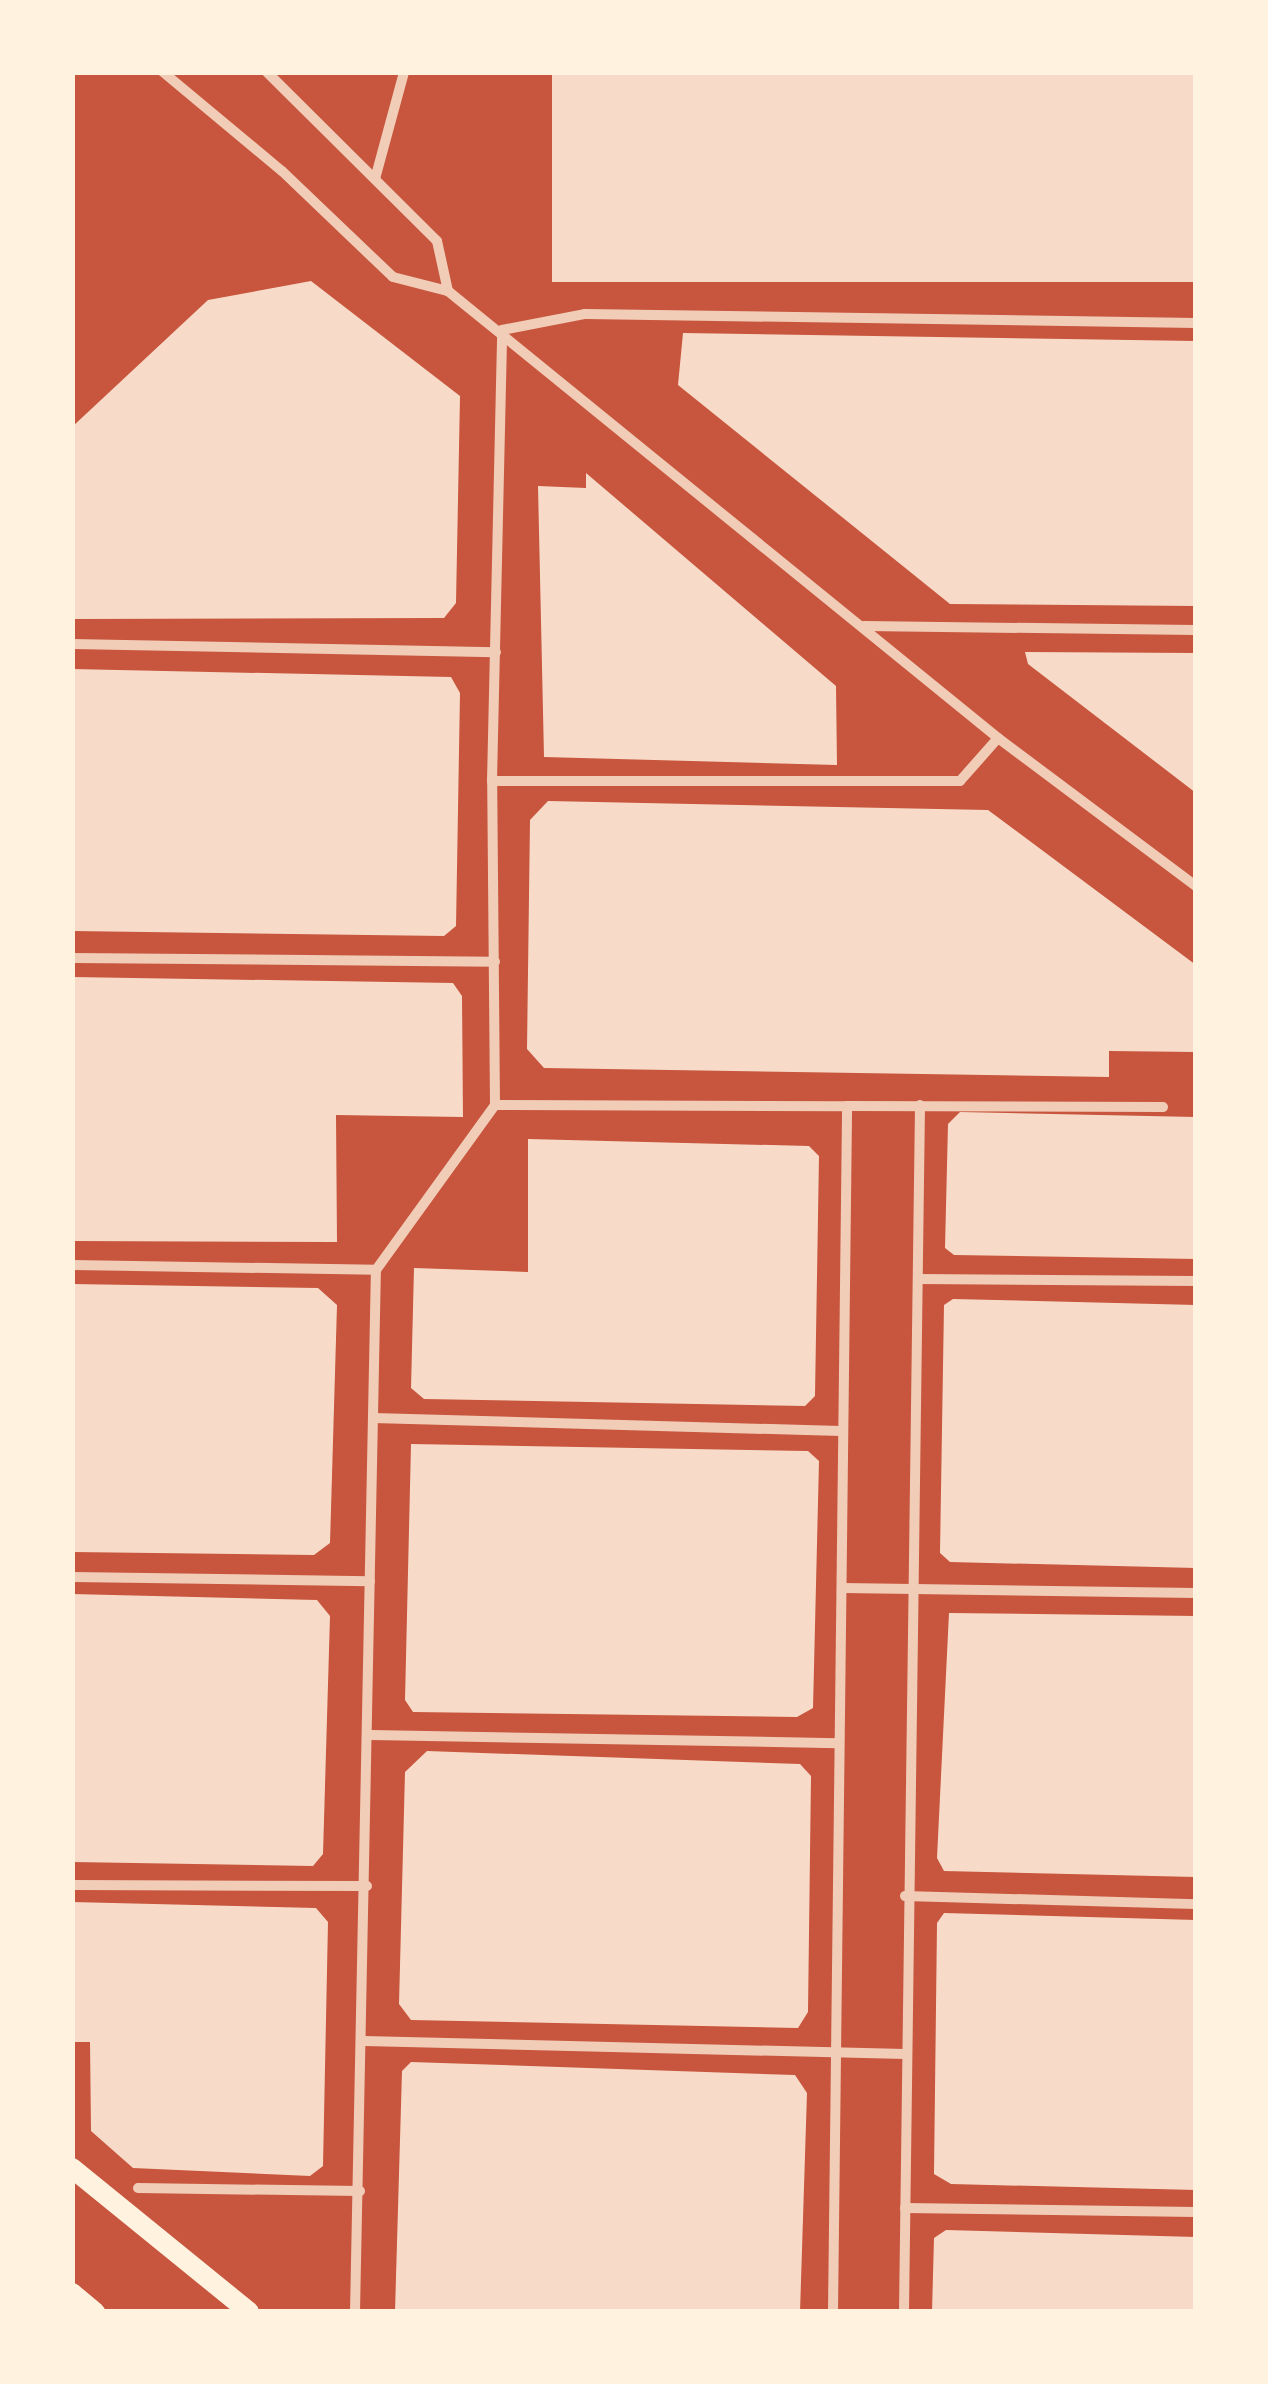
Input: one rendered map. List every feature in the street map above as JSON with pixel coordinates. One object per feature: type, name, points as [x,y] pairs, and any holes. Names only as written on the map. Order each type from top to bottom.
[{"type":"main road","points":[[72,2168],[249,2312]]},
{"type":"main road","points":[[72,2292],[95,2312]]},
{"type":"street","points":[[162,72],[282,171],[394,276],[448,291],[502,330],[998,738],[1196,886]]},
{"type":"street","points":[[267,72],[437,241],[448,291]]},
{"type":"street","points":[[375,178],[404,72]]},
{"type":"street","points":[[502,330],[585,314],[1196,323]]},
{"type":"street","points":[[355,2312],[371,1735],[376,1270],[495,1105],[492,781],[502,330]]},
{"type":"street","points":[[864,626],[1196,630]]},
{"type":"street","points":[[72,644],[496,652]]},
{"type":"street","points":[[492,781],[960,781],[998,738]]},
{"type":"street","points":[[72,958],[495,962]]},
{"type":"street","points":[[495,1105],[1163,1107]]},
{"type":"street","points":[[904,2312],[906,1896],[920,1105]]},
{"type":"street","points":[[834,2312],[847,1106]]},
{"type":"street","points":[[72,1265],[376,1270]]},
{"type":"street","points":[[918,1279],[1196,1282]]},
{"type":"street","points":[[373,1418],[841,1432]]},
{"type":"street","points":[[72,1577],[370,1581]]},
{"type":"street","points":[[843,1588],[1196,1593]]},
{"type":"street","points":[[371,1735],[838,1743]]},
{"type":"street","points":[[72,1885],[367,1886]]},
{"type":"street","points":[[906,1896],[1196,1904]]},
{"type":"street","points":[[364,2041],[906,2054]]},
{"type":"street","points":[[138,2188],[228,2186],[360,2191]]},
{"type":"street","points":[[906,2208],[1196,2212]]},
{"type":"building","points":[[552,72],[1196,72],[1196,282],[552,282]]},
{"type":"building","points":[[311,281],[460,396],[456,603],[444,618],[72,619],[72,427],[208,300]]},
{"type":"building","points":[[683,333],[1196,341],[1196,606],[950,604],[678,385]]},
{"type":"building","points":[[586,473],[836,686],[837,765],[544,757],[538,486],[586,488]]},
{"type":"building","points":[[1025,652],[1196,653],[1196,793],[1028,664]]},
{"type":"building","points":[[72,669],[451,677],[460,693],[456,926],[444,936],[72,931]]},
{"type":"building","points":[[548,801],[988,810],[1196,965],[1196,1052],[1109,1051],[1109,1077],[544,1068],[527,1049],[530,820]]},
{"type":"building","points":[[72,977],[453,983],[462,996],[463,1117],[336,1115],[337,1242],[72,1241]]},
{"type":"building","points":[[960,1112],[1196,1117],[1196,1259],[954,1255],[945,1248],[948,1124]]},
{"type":"building","points":[[528,1139],[809,1146],[819,1156],[815,1396],[805,1406],[424,1399],[411,1388],[414,1268],[528,1272]]},
{"type":"building","points":[[72,1284],[318,1288],[337,1305],[330,1543],[314,1555],[72,1552]]},
{"type":"building","points":[[953,1299],[1196,1305],[1196,1568],[950,1562],[940,1553],[944,1305]]},
{"type":"building","points":[[411,1444],[808,1451],[819,1461],[813,1708],[797,1717],[413,1712],[405,1700]]},
{"type":"building","points":[[72,1594],[317,1600],[330,1616],[323,1854],[313,1866],[72,1862]]},
{"type":"building","points":[[949,1613],[1196,1616],[1196,1877],[944,1871],[937,1858]]},
{"type":"building","points":[[427,1751],[800,1764],[811,1776],[808,2012],[798,2028],[411,2020],[399,2004],[405,1772]]},
{"type":"building","points":[[72,1902],[316,1908],[328,1922],[323,2166],[310,2176],[133,2168],[91,2131],[90,2042],[72,2042]]},
{"type":"building","points":[[944,1913],[1196,1920],[1196,2190],[951,2184],[934,2174],[937,1923]]},
{"type":"building","points":[[411,2062],[795,2075],[807,2093],[800,2312],[395,2312],[402,2071]]},
{"type":"building","points":[[946,2230],[1196,2237],[1196,2312],[932,2312],[934,2238]]}]
